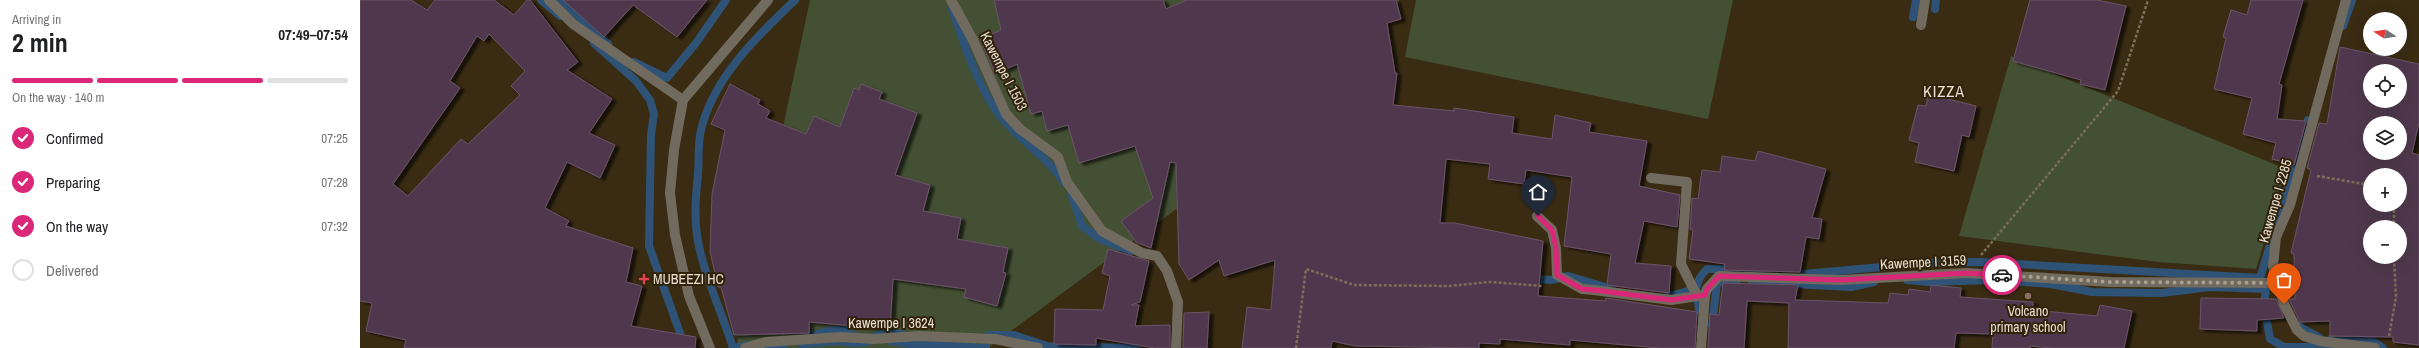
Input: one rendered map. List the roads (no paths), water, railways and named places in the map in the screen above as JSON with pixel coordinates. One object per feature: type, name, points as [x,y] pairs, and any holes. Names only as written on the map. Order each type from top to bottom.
[{"type":"street","points":[[549,0],[573,24],[683,100]]},
{"type":"street","points":[[710,348],[689,296],[675,235],[670,193],[674,150],[683,100],[768,0]]},
{"type":"street","name":"Kawempe I 1503","points":[[951,0],[973,40],[1006,114],[1020,129],[1058,157],[1066,182],[1102,231],[1142,253],[1157,256],[1167,272],[1178,302],[1176,348]]},
{"type":"street","points":[[1921,24],[1925,0]]},
{"type":"street","name":"Kawempe I 2285","points":[[2346,0],[2290,205],[2276,237],[2273,266],[2284,304],[2297,330],[2304,336],[2320,341],[2375,348]]},
{"type":"street","points":[[1651,178],[1687,182],[1681,264],[1700,294],[1701,348]]},
{"type":"street","points":[[1538,216],[1552,230],[1556,248],[1557,275],[1582,289],[1671,300],[1700,294]]},
{"type":"street","name":"Kawempe I 3159","points":[[1700,294],[1719,276],[1841,280],[1966,273],[2110,282],[2279,283]]},
{"type":"street","name":"Kawempe I 3624","points":[[745,348],[766,342],[841,337],[874,339],[919,336],[995,339],[1038,348]]},
{"type":"waterway","points":[[541,0],[560,16]]},
{"type":"waterway","points":[[560,0],[608,44]]},
{"type":"waterway","points":[[634,62],[667,78],[696,43],[726,0]]},
{"type":"waterway","points":[[751,345],[733,348],[703,263],[697,235],[695,212],[700,135],[705,115],[724,78],[751,44],[795,0]]},
{"type":"waterway","points":[[1913,17],[1916,0]]},
{"type":"waterway","points":[[1935,9],[1936,0]]},
{"type":"waterway","points":[[2343,26],[2352,0]]},
{"type":"waterway","points":[[952,9],[972,64],[991,103],[1007,124],[1050,165],[1064,183]]},
{"type":"waterway","points":[[594,43],[636,81],[650,100],[654,114],[651,134],[649,246],[685,347],[676,348]]},
{"type":"waterway","points":[[1804,274],[1926,263],[1980,262],[2260,278],[2308,120]]},
{"type":"waterway","points":[[1071,193],[1082,226],[1100,239],[1131,251]]},
{"type":"waterway","points":[[1699,319],[1697,287],[1701,276],[1707,269],[1727,269],[1762,273]]},
{"type":"waterway","points":[[1529,279],[1551,280],[1568,276],[1612,289]]},
{"type":"waterway","points":[[1712,325],[1717,283],[1737,280]]},
{"type":"waterway","points":[[1907,280],[1928,282],[1993,280]]},
{"type":"waterway","points":[[2011,281],[2051,284],[2092,292],[2162,293],[2210,287],[2266,289],[2264,305],[2270,339],[2284,347],[2333,347]]},
{"type":"waterway","points":[[1752,282],[1851,287],[1874,282]]},
{"type":"waterway","points":[[1667,295],[1673,295],[1695,289]]},
{"type":"waterway","points":[[2294,321],[2295,324],[2320,338]]},
{"type":"waterway","points":[[808,336],[838,330],[857,336]]},
{"type":"waterway","points":[[872,337],[887,332],[902,334]]},
{"type":"waterway","points":[[989,335],[1014,335],[1047,346],[1137,348]]},
{"type":"waterway","points":[[2332,338],[2371,340],[2383,348]]},
{"type":"waterway","points":[[802,344],[837,341],[853,343],[867,342]]},
{"type":"waterway","points":[[891,341],[910,344],[986,348]]},
{"type":"waterway","points":[[767,348],[784,345]]},
{"type":"place","name":"MUBEEZI HC","points":[[644,279]]},
{"type":"place","name":"Volcano primary school","points":[[2028,296]]},
{"type":"district","name":"KIZZA","points":[[1944,91]]}]
